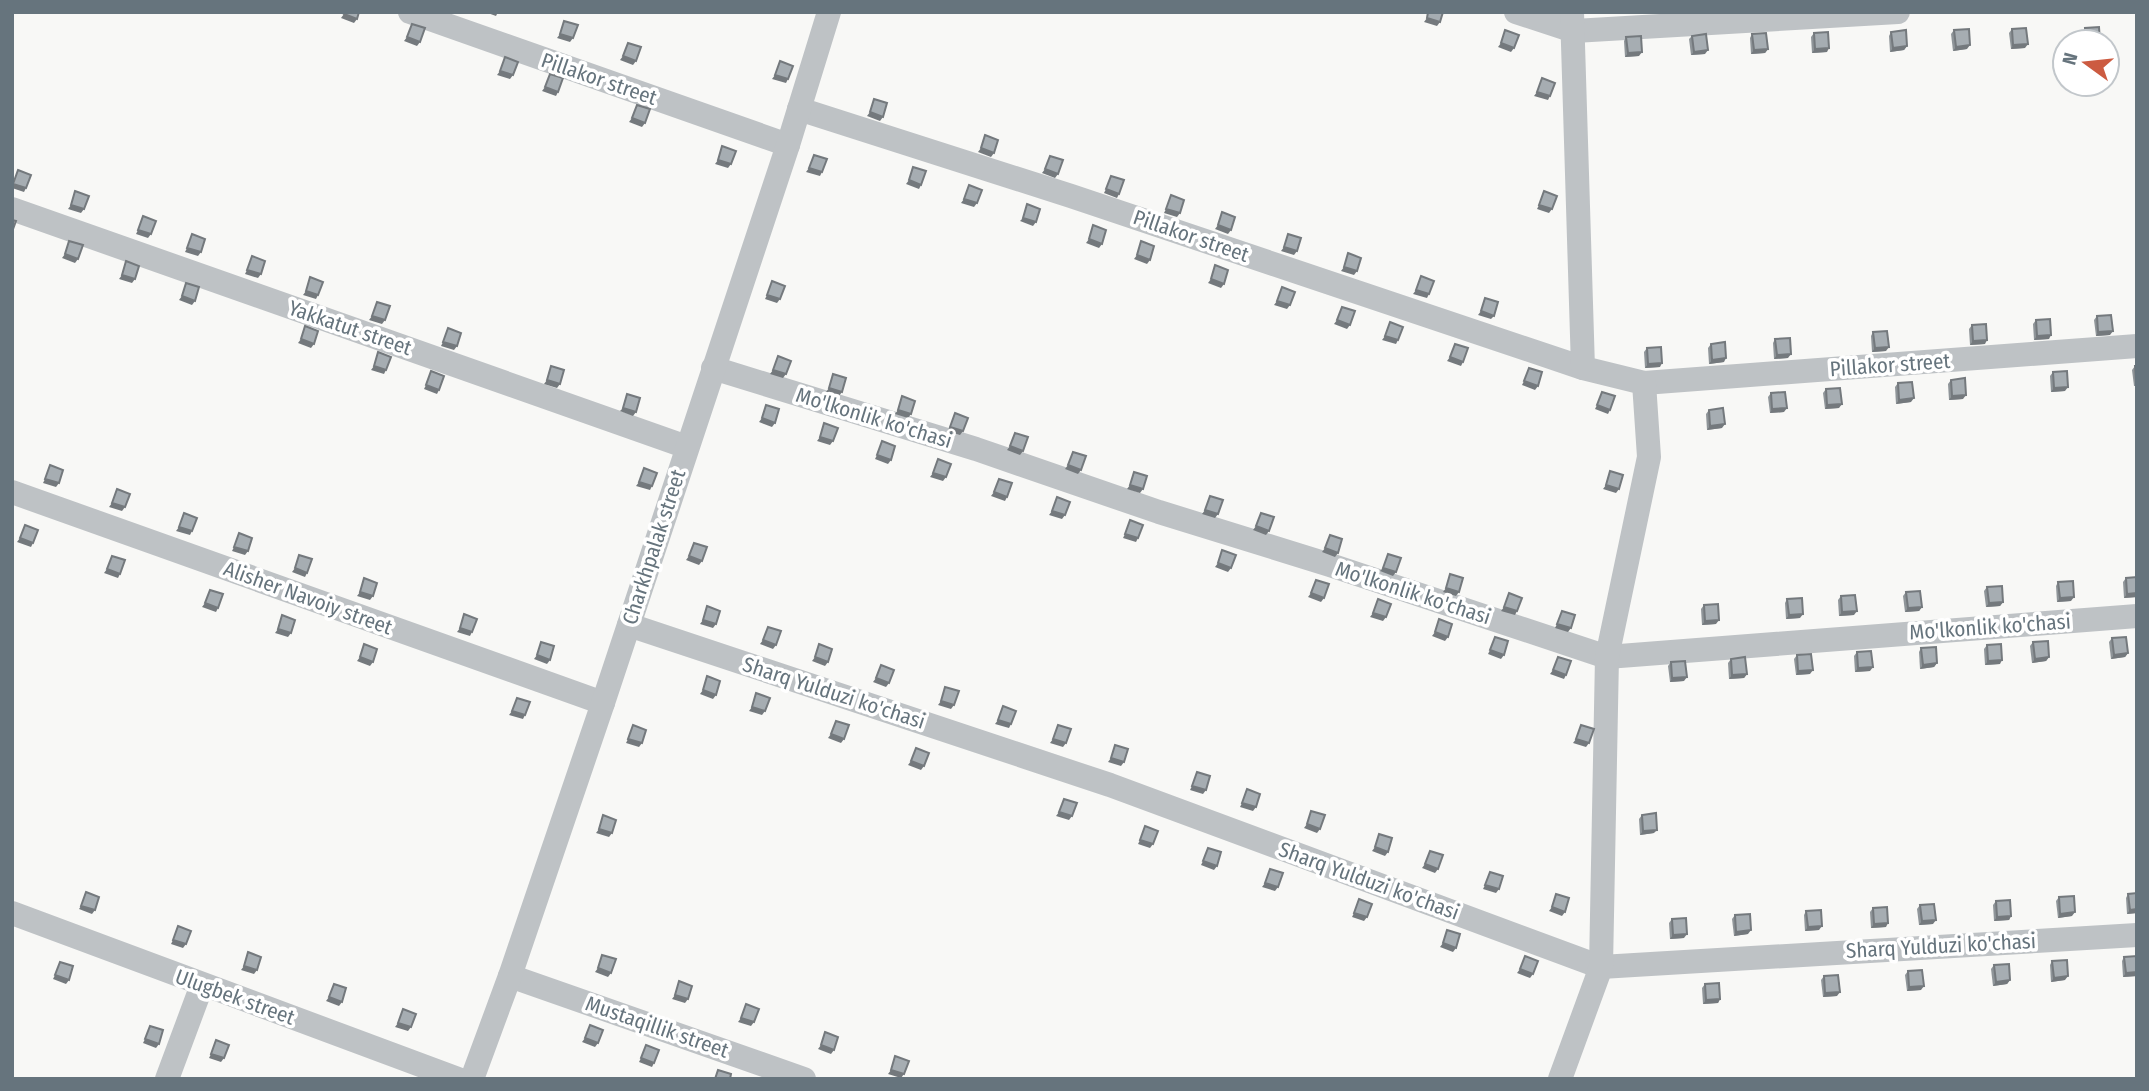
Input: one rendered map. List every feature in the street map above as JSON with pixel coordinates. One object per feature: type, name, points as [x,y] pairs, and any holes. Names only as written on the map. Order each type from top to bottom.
[{"type":"street","name":"Pillakor street","points":[[410,12],[788,145]]},
{"type":"street","name":"Charkhpalak street","points":[[472,1079],[603,703],[788,145],[829,12]]},
{"type":"street","points":[[1516,12],[1573,22],[1898,12]]},
{"type":"street","points":[[1573,22],[1583,368]]},
{"type":"street","name":"Pillakor street","points":[[799,109],[1071,196],[1583,368],[1644,383],[2137,346]]},
{"type":"street","name":"Yakkatut street","points":[[12,209],[687,447]]},
{"type":"street","name":"Mo'lkonlik ko'chasi","points":[[713,368],[976,449],[1159,512],[1330,565],[1607,657],[2137,616]]},
{"type":"street","points":[[1560,1079],[1601,967],[1607,657],[1649,457],[1644,383]]},
{"type":"street","name":"Alisher Navoiy street","points":[[12,492],[603,703]]},
{"type":"street","name":"Sharq Yulduzi ko'chasi","points":[[629,625],[1110,785],[1601,967],[2137,935]]},
{"type":"street","name":"Ulugbek street","points":[[12,913],[458,1079]]},
{"type":"street","name":"Mustaqillik street","points":[[510,976],[804,1079]]},
{"type":"street","points":[[167,1079],[202,985]]},
{"type":"building","points":[[359,12],[357,19],[344,14]]},
{"type":"building","points":[[1428,12],[1443,12],[1440,22],[1427,18]]},
{"type":"building","points":[[564,21],[578,25],[573,38],[560,34]]},
{"type":"building","points":[[412,24],[425,28],[420,42],[407,37]]},
{"type":"building","points":[[2026,28],[2028,44],[2013,45],[2012,29]]},
{"type":"building","points":[[1969,29],[1970,45],[1956,47],[1954,30]]},
{"type":"building","points":[[1505,30],[1519,35],[1514,48],[1501,43]]},
{"type":"building","points":[[1906,30],[1907,46],[1893,48],[1891,32]]},
{"type":"building","points":[[1828,32],[1829,48],[1815,49],[1814,33]]},
{"type":"building","points":[[1766,33],[1768,49],[1754,50],[1752,34]]},
{"type":"building","points":[[1706,34],[1708,50],[1694,52],[1692,36]]},
{"type":"building","points":[[1641,36],[1642,52],[1628,53],[1626,37]]},
{"type":"building","points":[[628,43],[641,47],[636,61],[623,56]]},
{"type":"building","points":[[505,57],[518,62],[513,75],[500,71]]},
{"type":"building","points":[[780,61],[793,66],[788,79],[775,75]]},
{"type":"building","points":[[550,74],[563,78],[558,92],[545,87]]},
{"type":"building","points":[[1542,78],[1555,83],[1550,96],[1537,92]]},
{"type":"building","points":[[874,99],[887,103],[883,117],[870,112]]},
{"type":"building","points":[[637,105],[650,109],[645,123],[632,118]]},
{"type":"building","points":[[985,135],[998,140],[994,153],[981,148]]},
{"type":"building","points":[[722,146],[736,151],[731,164],[718,160]]},
{"type":"building","points":[[814,155],[827,159],[822,172],[809,168]]},
{"type":"building","points":[[1050,156],[1063,160],[1058,174],[1045,169]]},
{"type":"building","points":[[913,167],[926,171],[921,185],[909,180]]},
{"type":"building","points":[[18,170],[31,175],[26,188],[13,184]]},
{"type":"building","points":[[1111,176],[1124,180],[1119,194],[1106,189]]},
{"type":"building","points":[[969,185],[982,190],[977,203],[964,199]]},
{"type":"building","points":[[75,191],[89,196],[84,209],[71,205]]},
{"type":"building","points":[[1544,191],[1557,196],[1552,209],[1539,205]]},
{"type":"building","points":[[1171,195],[1184,200],[1180,213],[1166,209]]},
{"type":"building","points":[[1027,204],[1040,209],[1036,222],[1023,218]]},
{"type":"building","points":[[1222,212],[1235,217],[1231,230],[1218,225]]},
{"type":"building","points":[[143,216],[156,221],[151,234],[138,230]]},
{"type":"building","points":[[1093,225],[1106,230],[1102,244],[1089,239]]},
{"type":"building","points":[[192,234],[205,239],[201,252],[187,248]]},
{"type":"building","points":[[1288,234],[1301,238],[1297,251],[1284,247]]},
{"type":"building","points":[[69,241],[83,245],[78,259],[65,254]]},
{"type":"building","points":[[1141,241],[1154,246],[1150,260],[1137,255]]},
{"type":"building","points":[[1348,253],[1361,258],[1357,271],[1344,267]]},
{"type":"building","points":[[252,256],[265,261],[261,274],[247,270]]},
{"type":"building","points":[[126,261],[139,266],[135,279],[122,275]]},
{"type":"building","points":[[1215,265],[1228,270],[1224,284],[1211,279]]},
{"type":"building","points":[[1421,276],[1434,281],[1429,294],[1416,290]]},
{"type":"building","points":[[310,277],[323,282],[318,295],[306,291]]},
{"type":"building","points":[[772,281],[785,286],[780,299],[767,295]]},
{"type":"building","points":[[186,283],[199,287],[195,301],[182,296]]},
{"type":"building","points":[[1282,287],[1295,292],[1290,305],[1277,301]]},
{"type":"building","points":[[1485,298],[1498,302],[1494,316],[1481,311]]},
{"type":"building","points":[[377,302],[390,306],[385,320],[372,316]]},
{"type":"building","points":[[1342,307],[1355,311],[1350,325],[1337,320]]},
{"type":"building","points":[[2111,315],[2113,331],[2098,332],[2097,316]]},
{"type":"building","points":[[2050,319],[2051,335],[2037,336],[2036,320]]},
{"type":"building","points":[[1390,322],[1403,327],[1398,340],[1385,336]]},
{"type":"building","points":[[1986,324],[1987,340],[1973,341],[1972,325]]},
{"type":"building","points":[[305,326],[318,331],[314,344],[301,339]]},
{"type":"building","points":[[448,328],[461,333],[457,346],[443,342]]},
{"type":"building","points":[[1887,331],[1889,347],[1875,348],[1873,332]]},
{"type":"building","points":[[1790,338],[1791,354],[1777,355],[1775,339]]},
{"type":"building","points":[[1725,342],[1726,358],[1712,360],[1711,344]]},
{"type":"building","points":[[1455,344],[1468,348],[1463,362],[1450,357]]},
{"type":"building","points":[[1661,347],[1662,363],[1648,364],[1647,348]]},
{"type":"building","points":[[378,352],[391,357],[386,370],[374,366]]},
{"type":"building","points":[[778,356],[791,361],[786,374],[773,370]]},
{"type":"building","points":[[551,366],[564,370],[560,384],[547,380]]},
{"type":"building","points":[[1529,368],[1542,372],[1538,386],[1524,381]]},
{"type":"building","points":[[431,371],[444,376],[439,390],[426,385]]},
{"type":"building","points":[[2067,371],[2068,387],[2054,388],[2053,372]]},
{"type":"building","points":[[833,374],[846,378],[842,392],[829,388]]},
{"type":"building","points":[[1965,378],[1966,395],[1952,396],[1951,380]]},
{"type":"building","points":[[1912,382],[1914,398],[1899,400],[1898,383]]},
{"type":"building","points":[[1840,388],[1842,404],[1827,405],[1826,389]]},
{"type":"building","points":[[1602,392],[1615,396],[1610,410],[1597,405]]},
{"type":"building","points":[[1785,392],[1787,408],[1772,409],[1771,393]]},
{"type":"building","points":[[627,394],[640,398],[636,412],[623,408]]},
{"type":"building","points":[[902,396],[915,401],[911,414],[898,410]]},
{"type":"building","points":[[766,405],[779,409],[775,423],[762,418]]},
{"type":"building","points":[[1723,408],[1725,424],[1710,426],[1709,410]]},
{"type":"building","points":[[955,413],[968,418],[963,431],[950,427]]},
{"type":"building","points":[[824,423],[838,428],[833,441],[820,437]]},
{"type":"building","points":[[1015,433],[1028,437],[1023,451],[1010,446]]},
{"type":"building","points":[[882,441],[895,446],[891,460],[877,455]]},
{"type":"building","points":[[1073,452],[1086,456],[1081,470],[1068,465]]},
{"type":"building","points":[[938,459],[951,464],[946,477],[933,473]]},
{"type":"building","points":[[50,465],[63,470],[59,483],[45,479]]},
{"type":"building","points":[[644,468],[657,473],[652,486],[639,482]]},
{"type":"building","points":[[1610,471],[1623,475],[1619,489],[1606,485]]},
{"type":"building","points":[[1134,472],[1147,476],[1143,489],[1130,485]]},
{"type":"building","points":[[999,479],[1012,483],[1007,497],[994,492]]},
{"type":"building","points":[[117,489],[130,494],[125,507],[112,503]]},
{"type":"building","points":[[1210,496],[1223,500],[1218,514],[1205,510]]},
{"type":"building","points":[[1057,497],[1070,502],[1065,515],[1052,511]]},
{"type":"building","points":[[184,513],[197,518],[192,531],[179,527]]},
{"type":"building","points":[[1261,513],[1274,517],[1269,531],[1256,526]]},
{"type":"building","points":[[1130,520],[1143,525],[1138,538],[1125,534]]},
{"type":"building","points":[[25,525],[38,530],[33,543],[20,538]]},
{"type":"building","points":[[239,533],[252,538],[248,551],[234,547]]},
{"type":"building","points":[[1330,535],[1342,539],[1338,553],[1325,548]]},
{"type":"building","points":[[694,543],[707,547],[702,561],[689,556]]},
{"type":"building","points":[[1222,550],[1236,555],[1231,568],[1218,563]]},
{"type":"building","points":[[1388,554],[1401,558],[1396,572],[1383,568]]},
{"type":"building","points":[[299,555],[312,559],[307,573],[295,568]]},
{"type":"building","points":[[112,556],[125,560],[120,574],[107,569]]},
{"type":"building","points":[[1450,574],[1463,578],[1459,592],[1446,588]]},
{"type":"building","points":[[2137,577],[2137,593],[2127,594],[2126,578]]},
{"type":"building","points":[[364,578],[377,583],[373,596],[360,592]]},
{"type":"building","points":[[1316,580],[1329,584],[1324,598],[1311,593]]},
{"type":"building","points":[[2073,581],[2074,597],[2060,598],[2058,582]]},
{"type":"building","points":[[2002,586],[2003,602],[1989,603],[1987,587]]},
{"type":"building","points":[[210,590],[223,594],[218,608],[205,603]]},
{"type":"building","points":[[1920,591],[1922,607],[1908,608],[1906,592]]},
{"type":"building","points":[[1509,593],[1522,598],[1517,611],[1504,607]]},
{"type":"building","points":[[1855,595],[1857,611],[1842,612],[1841,596]]},
{"type":"building","points":[[1802,598],[1803,614],[1789,615],[1787,599]]},
{"type":"building","points":[[1378,599],[1391,604],[1386,617],[1373,613]]},
{"type":"building","points":[[1718,604],[1719,620],[1705,621],[1704,605]]},
{"type":"building","points":[[707,606],[720,611],[716,624],[703,620]]},
{"type":"building","points":[[1562,611],[1575,615],[1571,628],[1557,624]]},
{"type":"building","points":[[464,614],[477,619],[472,632],[460,628]]},
{"type":"building","points":[[282,615],[295,620],[291,633],[278,629]]},
{"type":"building","points":[[1439,619],[1452,624],[1448,637],[1435,632]]},
{"type":"building","points":[[768,627],[781,631],[776,645],[763,640]]},
{"type":"building","points":[[1495,637],[1508,641],[1504,655],[1490,650]]},
{"type":"building","points":[[2126,637],[2128,653],[2114,655],[2112,638]]},
{"type":"building","points":[[2048,641],[2049,657],[2035,659],[2033,642]]},
{"type":"building","points":[[541,642],[554,646],[550,660],[537,655]]},
{"type":"building","points":[[364,644],[377,649],[373,662],[360,657]]},
{"type":"building","points":[[819,644],[832,649],[828,662],[815,657]]},
{"type":"building","points":[[2001,644],[2002,660],[1988,661],[1987,645]]},
{"type":"building","points":[[1936,647],[1937,663],[1923,665],[1921,648]]},
{"type":"building","points":[[1871,651],[1873,667],[1858,668],[1857,652]]},
{"type":"building","points":[[1811,654],[1813,670],[1798,671],[1797,655]]},
{"type":"building","points":[[1558,657],[1571,661],[1566,675],[1553,670]]},
{"type":"building","points":[[1745,657],[1747,674],[1732,675],[1731,659]]},
{"type":"building","points":[[1685,661],[1687,677],[1672,678],[1671,662]]},
{"type":"building","points":[[881,665],[894,670],[889,683],[876,678]]},
{"type":"building","points":[[707,676],[720,681],[716,695],[703,690]]},
{"type":"building","points":[[945,687],[959,691],[954,705],[941,701]]},
{"type":"building","points":[[756,693],[770,698],[765,711],[752,707]]},
{"type":"building","points":[[517,698],[530,702],[525,715],[512,711]]},
{"type":"building","points":[[1003,706],[1016,711],[1011,724],[998,720]]},
{"type":"building","points":[[836,721],[849,725],[844,739],[831,734]]},
{"type":"building","points":[[633,725],[646,730],[642,743],[628,739]]},
{"type":"building","points":[[1058,725],[1071,729],[1066,743],[1053,739]]},
{"type":"building","points":[[1581,725],[1594,729],[1589,743],[1576,739]]},
{"type":"building","points":[[1115,745],[1128,749],[1124,762],[1111,758]]},
{"type":"building","points":[[916,748],[929,753],[924,766],[911,761]]},
{"type":"building","points":[[1197,772],[1210,776],[1206,790],[1192,786]]},
{"type":"building","points":[[1247,789],[1260,794],[1256,807],[1242,803]]},
{"type":"building","points":[[1064,799],[1077,803],[1072,816],[1059,812]]},
{"type":"building","points":[[1311,811],[1325,815],[1320,829],[1307,824]]},
{"type":"building","points":[[1656,813],[1657,830],[1643,831],[1642,815]]},
{"type":"building","points":[[603,815],[616,820],[612,833],[599,829]]},
{"type":"building","points":[[1145,826],[1158,831],[1153,844],[1140,840]]},
{"type":"building","points":[[1379,834],[1392,838],[1388,852],[1375,847]]},
{"type":"building","points":[[1208,848],[1221,852],[1217,866],[1203,861]]},
{"type":"building","points":[[1430,851],[1443,855],[1438,869],[1425,864]]},
{"type":"building","points":[[1270,869],[1283,873],[1278,887],[1265,883]]},
{"type":"building","points":[[1490,872],[1503,876],[1499,889],[1485,885]]},
{"type":"building","points":[[86,892],[99,897],[95,910],[81,906]]},
{"type":"building","points":[[2137,893],[2137,909],[2130,910],[2128,894]]},
{"type":"building","points":[[1556,894],[1569,898],[1565,912],[1552,907]]},
{"type":"building","points":[[2074,896],[2075,912],[2060,914],[2059,897]]},
{"type":"building","points":[[1359,899],[1372,904],[1367,917],[1354,913]]},
{"type":"building","points":[[2010,900],[2011,916],[1997,917],[1996,901]]},
{"type":"building","points":[[1934,904],[1936,920],[1922,921],[1920,905]]},
{"type":"building","points":[[1887,907],[1888,923],[1874,924],[1873,908]]},
{"type":"building","points":[[1821,910],[1822,926],[1808,927],[1806,911]]},
{"type":"building","points":[[1750,914],[1751,930],[1736,932],[1735,915]]},
{"type":"building","points":[[1686,918],[1687,934],[1673,935],[1672,919]]},
{"type":"building","points":[[178,926],[191,931],[186,944],[173,940]]},
{"type":"building","points":[[1447,930],[1460,934],[1456,948],[1443,943]]},
{"type":"building","points":[[248,952],[261,957],[257,970],[244,966]]},
{"type":"building","points":[[602,955],[616,959],[611,973],[598,968]]},
{"type":"building","points":[[1525,956],[1538,961],[1533,974],[1520,969]]},
{"type":"building","points":[[2137,956],[2137,972],[2126,973],[2124,957]]},
{"type":"building","points":[[2067,960],[2068,976],[2054,978],[2052,961]]},
{"type":"building","points":[[60,962],[73,966],[69,980],[55,975]]},
{"type":"building","points":[[2009,964],[2010,980],[1996,982],[1994,965]]},
{"type":"building","points":[[1922,970],[1924,986],[1909,987],[1908,971]]},
{"type":"building","points":[[1838,975],[1840,992],[1825,993],[1824,976]]},
{"type":"building","points":[[679,981],[692,986],[688,999],[675,995]]},
{"type":"building","points":[[1719,983],[1720,999],[1706,1000],[1705,984]]},
{"type":"building","points":[[334,984],[346,988],[342,1002],[329,997]]},
{"type":"building","points":[[746,1004],[759,1009],[754,1022],[741,1018]]},
{"type":"building","points":[[403,1009],[416,1014],[411,1027],[398,1023]]},
{"type":"building","points":[[590,1025],[603,1030],[598,1043],[585,1038]]},
{"type":"building","points":[[150,1026],[163,1030],[159,1044],[145,1039]]},
{"type":"building","points":[[825,1032],[838,1037],[834,1050],[821,1045]]},
{"type":"building","points":[[216,1040],[229,1045],[224,1058],[211,1054]]},
{"type":"building","points":[[646,1045],[659,1050],[654,1063],[641,1058]]},
{"type":"building","points":[[895,1056],[909,1061],[904,1074],[891,1070]]},
{"type":"building","points":[[718,1070],[731,1074],[730,1079],[715,1079]]}]
